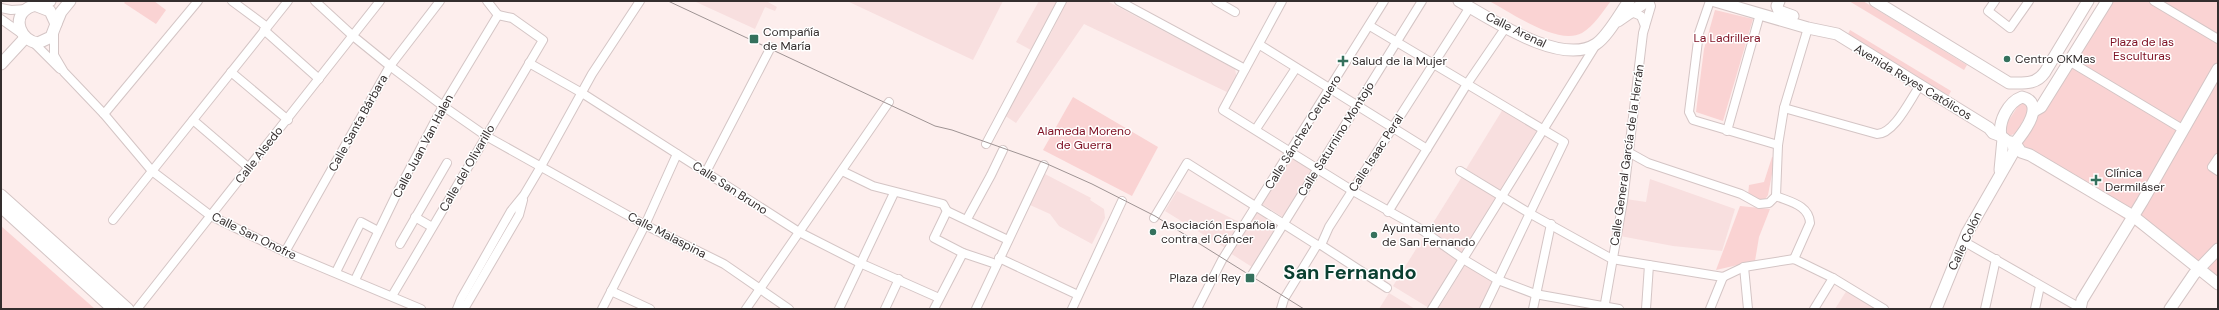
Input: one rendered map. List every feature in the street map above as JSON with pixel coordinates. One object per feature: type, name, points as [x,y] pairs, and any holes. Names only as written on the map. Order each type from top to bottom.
[{"type":"street","points":[[1,8],[12,10],[32,7],[50,1]]},
{"type":"street","points":[[64,72],[54,55],[55,28],[60,12],[70,1]]},
{"type":"street","points":[[104,114],[198,1]]},
{"type":"street","points":[[232,1],[320,79]]},
{"type":"street","points":[[113,220],[288,1]]},
{"type":"street","name":"Calle Malaspina","points":[[315,1],[353,36],[390,66],[486,136],[540,168],[645,225],[724,264],[789,309]]},
{"type":"street","name":"Calle Alsedo","points":[[137,309],[288,120],[380,1]]},
{"type":"street","name":"Calle Santa Bárbara","points":[[285,252],[390,66],[440,1]]},
{"type":"street","points":[[488,1],[498,15]]},
{"type":"street","points":[[458,309],[461,299],[511,211],[524,195],[582,93],[640,1]]},
{"type":"street","points":[[986,144],[1062,1]]},
{"type":"street","points":[[1119,1],[1245,69]]},
{"type":"street","points":[[1216,1],[1235,12]]},
{"type":"street","points":[[1282,1],[1260,45],[1223,110],[1256,129],[1353,191],[1388,212],[1419,228],[1423,233],[1498,280],[1535,294],[1604,308],[1619,309]]},
{"type":"street","name":"Calle Sánchez Cerquero","points":[[1197,309],[1220,263],[1330,90],[1384,1]]},
{"type":"street","name":"Calle Saturnino Montojo","points":[[1250,278],[1422,1]]},
{"type":"street","name":"Calle Arenal","points":[[1460,1],[1540,44],[1563,51],[1579,51],[1597,43],[1612,25]]},
{"type":"street","points":[[1612,25],[1629,1]]},
{"type":"street","name":"Calle General García de la Herrán","points":[[1604,308],[1630,153],[1645,26],[1650,6],[1648,1],[1612,25]]},
{"type":"street","points":[[1710,1],[1699,33],[1689,112],[1693,120],[1778,145]]},
{"type":"street","points":[[1630,153],[1648,163],[1741,194],[1759,204],[1769,203],[1776,196],[1778,145],[1784,108],[1808,28],[1715,1]]},
{"type":"street","points":[[1727,131],[1763,15],[1779,1]]},
{"type":"street","points":[[1779,1],[1777,6],[1779,11],[1793,16]]},
{"type":"street","points":[[1875,1],[2009,83],[2028,83],[2040,79],[2088,1]]},
{"type":"street","points":[[1995,1],[1988,10],[2010,28],[2029,1]]},
{"type":"street","points":[[2006,136],[2034,111],[2041,107],[2107,1]]},
{"type":"street","points":[[2154,1],[2218,39]]},
{"type":"street","points":[[32,7],[50,11],[55,28]]},
{"type":"street","points":[[27,38],[20,20],[32,7]]},
{"type":"street","name":"Calle Isaac Peral","points":[[1281,309],[1284,299],[1470,7]]},
{"type":"street","points":[[1627,14],[1634,13],[1641,16],[1645,26]]},
{"type":"street","name":"Calle del Olivarillo","points":[[392,296],[543,40],[512,18],[498,15]]},
{"type":"street","name":"Calle Juan Van Halen","points":[[355,280],[378,231],[443,106],[498,15]]},
{"type":"street","points":[[1,19],[27,38],[55,66],[64,72]]},
{"type":"street","points":[[1370,26],[1432,65],[1467,84],[1564,142],[1484,309]]},
{"type":"street","points":[[1388,212],[1467,84],[1506,26]]},
{"type":"street","points":[[27,38],[43,42],[55,28]]},
{"type":"street","name":"Avenida Reyes Católicos","points":[[1808,28],[1837,34],[1919,87],[2006,136]]},
{"type":"street","points":[[1,64],[27,38]]},
{"type":"street","points":[[1432,309],[1597,43]]},
{"type":"street","points":[[1260,45],[1427,149]]},
{"type":"street","points":[[706,172],[771,47]]},
{"type":"street","points":[[2069,61],[2184,130]]},
{"type":"street","name":"Calle San Bruno","points":[[529,63],[582,93],[799,232],[860,263],[939,298]]},
{"type":"street","points":[[1256,129],[1296,68]]},
{"type":"street","points":[[1963,241],[2081,309],[2082,300],[2184,130],[2218,69]]},
{"type":"street","name":"Calle San Onofre","points":[[64,72],[104,114],[152,171],[211,216],[285,252],[336,272],[421,309]]},
{"type":"street","points":[[231,72],[288,120]]},
{"type":"street","points":[[1784,108],[1877,134],[1884,134],[1892,128],[1919,87]]},
{"type":"street","points":[[2006,136],[2010,105],[2016,99],[2022,97],[2030,100],[2034,105],[2034,111]]},
{"type":"street","points":[[746,309],[889,102]]},
{"type":"street","points":[[193,120],[249,168]]},
{"type":"street","points":[[2006,136],[2030,155],[2133,216],[2218,284]]},
{"type":"street","name":"Calle Colón","points":[[1936,309],[1963,241],[1999,174],[2014,151],[2006,136]]},
{"type":"street","points":[[967,219],[991,176],[1003,150]]},
{"type":"street","points":[[602,309],[645,225],[677,154]]},
{"type":"street","points":[[2215,169],[2218,158]]},
{"type":"street","points":[[400,244],[447,163]]},
{"type":"street","points":[[1154,218],[1188,163],[1387,288]]},
{"type":"street","points":[[976,309],[1044,165]]},
{"type":"street","points":[[842,171],[873,186],[894,193],[943,204],[947,211],[967,219],[985,230],[1008,240]]},
{"type":"street","points":[[1460,171],[1529,213],[1612,259],[1723,276],[1744,267],[1794,259],[1833,278],[1884,309]]},
{"type":"street","points":[[839,309],[894,193]]},
{"type":"street","points":[[1,195],[128,309]]},
{"type":"street","points":[[464,309],[519,215],[524,195]]},
{"type":"street","points":[[1776,196],[1802,206],[1810,218],[1810,223],[1794,259]]},
{"type":"street","points":[[1072,309],[1122,201]]},
{"type":"street","points":[[1,207],[113,309]]},
{"type":"street","points":[[947,211],[934,238],[963,252],[998,261],[1078,295]]},
{"type":"street","points":[[416,217],[432,227]]},
{"type":"street","points":[[336,272],[361,222],[378,231]]},
{"type":"street","points":[[1533,309],[1551,224]]},
{"type":"street","points":[[2170,309],[2194,274],[2200,270],[2218,249]]},
{"type":"street","points":[[934,309],[963,252]]},
{"type":"street","points":[[1985,309],[1996,259]]},
{"type":"street","points":[[1646,309],[1649,265]]},
{"type":"street","points":[[1744,267],[1748,309]]},
{"type":"street","points":[[1710,309],[1723,276]]},
{"type":"street","points":[[1814,309],[1833,278]]},
{"type":"street","points":[[885,309],[899,279]]},
{"type":"street","points":[[2035,309],[2040,286]]},
{"type":"street","points":[[611,290],[650,309]]},
{"type":"shaded area","points":[[766,1],[777,7],[775,11],[765,7],[755,29],[696,2]]},
{"type":"shaded area","points":[[847,1],[1003,1],[973,60]]},
{"type":"shaded area","points":[[1039,1],[1057,1],[1031,50],[1016,42]]},
{"type":"shaded area","points":[[1065,1],[1107,1],[1235,69],[1237,79],[1229,93],[1084,24],[1016,123],[1004,115],[1051,33]]},
{"type":"shaded area","points":[[1503,109],[1538,131],[1501,191],[1466,169]]},
{"type":"shaded area","points":[[1292,157],[1314,170],[1284,218],[1262,204]]},
{"type":"shaded area","points":[[1045,174],[1091,198],[1090,200],[1104,209],[1105,218],[1092,244],[1059,226],[1050,214],[1030,205]]},
{"type":"shaded area","points":[[1463,175],[1497,196],[1463,253],[1428,231]]},
{"type":"shaded area","points":[[1650,179],[1735,209],[1722,251],[1673,246],[1620,236],[1626,199],[1646,202]]},
{"type":"shaded area","points":[[1177,191],[1243,224],[1227,249],[1165,211]]},
{"type":"shaded area","points":[[1256,212],[1278,225],[1252,267],[1230,253]]},
{"type":"shaded area","points":[[1423,238],[1459,260],[1429,308],[1393,286]]},
{"type":"shaded area","points":[[1465,265],[1493,282],[1481,309],[1438,309]]},
{"type":"shaded area","points":[[1847,290],[1877,309],[1835,309]]},
{"type":"shaded area","points":[[1389,293],[1407,304],[1415,309],[1379,309]]},
{"type":"green space","points":[[126,1],[154,1],[166,10],[156,24],[124,3]]},
{"type":"green space","points":[[1489,1],[1611,1],[1598,18],[1586,30],[1572,36],[1548,32],[1522,20]]},
{"type":"green space","points":[[1849,1],[1863,1],[1967,65],[1964,70]]},
{"type":"green space","name":"Plaza de las Esculturas","points":[[2112,1],[2218,1],[2218,283],[2013,143]]},
{"type":"green space","name":"La Ladrillera","points":[[1715,10],[1753,19],[1723,121],[1696,112],[1704,49]]},
{"type":"green space","points":[[1850,30],[1951,91],[1948,97],[1848,34]]},
{"type":"green space","name":"Alameda Moreno de Guerra","points":[[1073,97],[1158,147],[1132,196],[1043,150]]},
{"type":"green space","points":[[2020,103],[2026,103],[2029,111],[2016,133],[2009,136],[2006,133],[2005,126]]},
{"type":"green space","points":[[1772,157],[1775,158],[1768,195],[1764,201],[1758,202],[1748,195],[1749,185],[1764,182]]},
{"type":"green space","points":[[1740,206],[1770,209],[1759,237],[1755,261],[1716,270]]},
{"type":"green space","points":[[1,226],[95,309],[1,309]]},
{"type":"tram line","points":[[668,1],[935,126],[952,130],[1045,163],[1092,184],[1155,216],[1304,309]]},
{"type":"place","name":"Compañía de María","points":[[754,39]]},
{"type":"place","name":"Centro OKMas","points":[[2007,59]]},
{"type":"place","name":"Salud de la Mujer","points":[[1343,61]]},
{"type":"place","name":"Clínica Dermiláser","points":[[2096,180]]},
{"type":"place","name":"Asociación Española contra el Cáncer","points":[[1153,232]]},
{"type":"place","name":"Ayuntamiento de San Fernando","points":[[1374,235]]},
{"type":"place","name":"Plaza del Rey","points":[[1250,278]]},
{"type":"district","name":"San Fernando","points":[[1350,272]]}]
